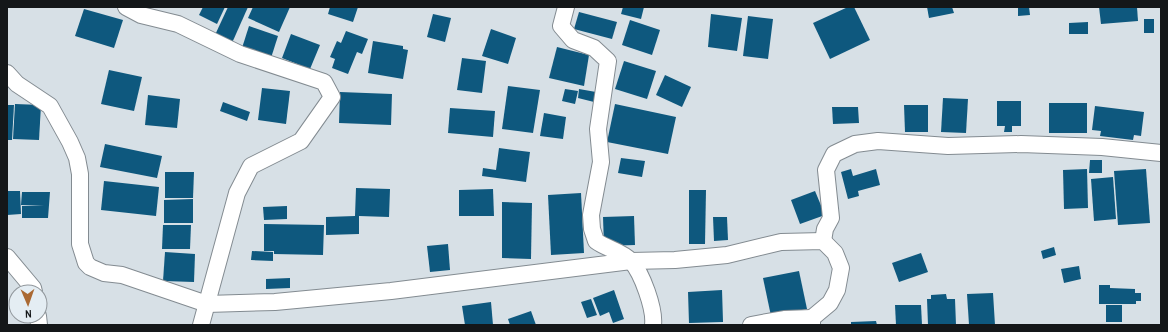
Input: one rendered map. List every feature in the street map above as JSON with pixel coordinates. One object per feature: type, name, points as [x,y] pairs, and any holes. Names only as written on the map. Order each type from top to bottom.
[{"type":"street","points":[[126,7],[141,15],[178,24],[240,54],[324,82],[332,97],[301,141],[251,166],[236,193],[202,325]]},
{"type":"street","points":[[566,7],[561,26],[573,40],[594,48],[608,61],[598,129],[601,162],[591,215],[592,229],[596,241],[619,252],[631,261],[639,273],[653,309],[653,325]]},
{"type":"street","points":[[7,73],[17,84],[50,106],[70,142],[77,158],[80,174],[80,244],[86,263],[90,267],[104,273],[122,275],[207,304],[275,302],[391,291],[631,261],[690,258],[726,254],[781,242],[823,241],[835,253],[841,268],[837,290],[830,303],[812,322],[784,319],[751,325]]},
{"type":"street","points":[[823,241],[825,229],[831,218],[826,170],[834,154],[855,144],[878,141],[948,146],[1028,144],[1102,147],[1161,154]]},
{"type":"street","points":[[7,257],[30,284]]},
{"type":"building","points":[[203,7],[225,7],[217,24],[199,15]]},
{"type":"building","points":[[228,7],[248,7],[232,43],[215,35]]},
{"type":"building","points":[[253,7],[290,7],[279,32],[248,18]]},
{"type":"building","points":[[330,7],[358,7],[353,22],[328,14]]},
{"type":"building","points":[[623,7],[644,7],[641,19],[621,14]]},
{"type":"building","points":[[848,7],[854,7],[870,40],[830,59],[813,23]]},
{"type":"building","points":[[927,7],[952,7],[954,13],[929,18]]},
{"type":"building","points":[[1018,7],[1029,7],[1030,15],[1018,16]]},
{"type":"building","points":[[1099,7],[1137,7],[1138,21],[1101,24]]},
{"type":"building","points":[[84,9],[123,20],[114,48],[75,36]]},
{"type":"building","points":[[579,12],[617,22],[612,39],[574,29]]},
{"type":"building","points":[[433,14],[451,18],[445,42],[427,37]]},
{"type":"building","points":[[711,14],[742,18],[737,51],[708,47]]},
{"type":"building","points":[[748,16],[773,19],[768,59],[743,56]]},
{"type":"building","points":[[1144,19],[1154,19],[1154,33],[1144,33]]},
{"type":"building","points":[[630,20],[660,30],[652,55],[622,45]]},
{"type":"building","points":[[1088,22],[1088,34],[1069,34],[1069,23]]},
{"type":"building","points":[[249,26],[278,36],[271,58],[242,48]]},
{"type":"building","points":[[491,29],[516,38],[508,64],[482,56]]},
{"type":"building","points":[[346,31],[368,39],[362,54],[357,52],[348,74],[332,68],[335,59],[330,57],[337,41],[341,43]]},
{"type":"building","points":[[291,34],[320,45],[310,69],[282,58]]},
{"type":"building","points":[[373,41],[403,46],[403,49],[408,50],[403,79],[368,73]]},
{"type":"building","points":[[557,47],[589,55],[584,86],[549,78]]},
{"type":"building","points":[[462,58],[486,61],[482,93],[457,90]]},
{"type":"building","points":[[624,61],[656,71],[647,99],[615,89]]},
{"type":"building","points":[[109,70],[142,77],[134,111],[101,104]]},
{"type":"building","points":[[665,75],[691,87],[682,107],[656,95]]},
{"type":"building","points":[[508,86],[540,90],[533,133],[502,129]]},
{"type":"building","points":[[262,88],[290,91],[286,124],[258,120]]},
{"type":"building","points":[[565,89],[578,91],[575,104],[562,101]]},
{"type":"building","points":[[579,89],[596,92],[594,102],[578,98]]},
{"type":"building","points":[[340,92],[392,94],[391,125],[339,123]]},
{"type":"building","points":[[148,95],[180,99],[177,128],[145,125]]},
{"type":"building","points":[[943,98],[968,99],[966,133],[941,132]]},
{"type":"building","points":[[997,101],[1021,101],[1021,126],[1012,126],[1012,132],[1004,132],[1005,126],[997,126]]},
{"type":"building","points":[[223,102],[250,112],[247,121],[220,111]]},
{"type":"building","points":[[1049,103],[1087,103],[1087,133],[1049,133]]},
{"type":"building","points":[[15,104],[41,105],[39,140],[13,139]]},
{"type":"building","points":[[615,104],[676,117],[668,154],[607,142]]},
{"type":"building","points":[[7,105],[14,105],[12,140],[7,140]]},
{"type":"building","points":[[904,105],[928,105],[928,132],[905,132]]},
{"type":"building","points":[[1095,106],[1144,112],[1141,136],[1134,135],[1133,140],[1100,136],[1101,131],[1092,130]]},
{"type":"building","points":[[832,107],[858,107],[859,123],[833,124]]},
{"type":"building","points":[[450,108],[495,111],[493,137],[448,133]]},
{"type":"building","points":[[544,113],[566,117],[563,139],[540,136]]},
{"type":"building","points":[[105,144],[162,156],[157,178],[100,167]]},
{"type":"building","points":[[499,148],[530,152],[526,182],[482,176],[483,168],[496,170]]},
{"type":"building","points":[[621,158],[645,161],[642,177],[618,173]]},
{"type":"building","points":[[1090,160],[1102,160],[1102,173],[1089,173]]},
{"type":"building","points":[[851,169],[853,176],[876,169],[880,185],[858,191],[859,196],[848,199],[841,172]]},
{"type":"building","points":[[1087,169],[1088,208],[1064,209],[1063,170]]},
{"type":"building","points":[[1146,169],[1150,223],[1118,225],[1114,171]]},
{"type":"building","points":[[165,172],[194,172],[193,198],[165,198]]},
{"type":"building","points":[[1113,177],[1116,219],[1094,221],[1091,179]]},
{"type":"building","points":[[104,181],[159,187],[156,216],[101,210]]},
{"type":"building","points":[[356,188],[390,189],[389,217],[359,216],[359,234],[326,235],[326,217],[355,216]]},
{"type":"building","points":[[493,189],[494,216],[459,216],[459,190]]},
{"type":"building","points":[[689,190],[706,190],[705,244],[689,244]]},
{"type":"building","points":[[7,191],[20,191],[21,214],[7,215]]},
{"type":"building","points":[[815,191],[825,215],[800,224],[791,200]]},
{"type":"building","points":[[22,192],[50,192],[48,218],[22,218],[22,206],[44,206],[21,205]]},
{"type":"building","points":[[581,193],[584,253],[551,255],[548,195]]},
{"type":"building","points":[[193,199],[193,223],[164,223],[164,200]]},
{"type":"building","points":[[502,202],[532,203],[531,259],[502,258]]},
{"type":"building","points":[[287,206],[287,219],[264,220],[263,207]]},
{"type":"building","points":[[634,216],[635,245],[604,246],[603,217]]},
{"type":"building","points":[[713,217],[727,217],[728,240],[714,241]]},
{"type":"building","points":[[264,224],[324,225],[323,255],[274,254],[274,251],[264,251]]},
{"type":"building","points":[[163,225],[191,225],[190,249],[162,249]]},
{"type":"building","points":[[448,244],[450,270],[430,272],[427,246]]},
{"type":"building","points":[[1054,247],[1056,255],[1043,259],[1041,251]]},
{"type":"building","points":[[252,251],[273,252],[273,261],[251,260]]},
{"type":"building","points":[[165,252],[195,254],[194,282],[163,281]]},
{"type":"building","points":[[921,253],[928,272],[899,282],[892,263]]},
{"type":"building","points":[[1079,266],[1081,279],[1064,283],[1061,269]]},
{"type":"building","points":[[799,271],[807,309],[771,316],[763,278]]},
{"type":"building","points":[[290,278],[290,288],[266,289],[266,279]]},
{"type":"building","points":[[1099,285],[1110,285],[1110,288],[1135,289],[1135,293],[1141,293],[1141,301],[1136,301],[1136,304],[1099,304]]},
{"type":"building","points":[[614,290],[624,319],[613,323],[609,312],[600,316],[593,298]]},
{"type":"building","points":[[722,290],[723,322],[689,323],[688,292]]},
{"type":"building","points":[[993,293],[995,325],[969,325],[967,294]]},
{"type":"building","points":[[946,294],[947,299],[955,299],[956,325],[928,325],[927,299],[931,299],[931,295]]},
{"type":"building","points":[[591,299],[597,315],[587,318],[581,302]]},
{"type":"building","points":[[491,302],[493,325],[465,325],[462,306]]},
{"type":"building","points":[[895,305],[921,305],[922,325],[896,325]]},
{"type":"building","points":[[1106,305],[1122,305],[1122,322],[1106,322]]},
{"type":"building","points":[[531,311],[536,325],[510,325],[508,319]]},
{"type":"building","points":[[876,321],[877,325],[851,325],[851,322]]}]
